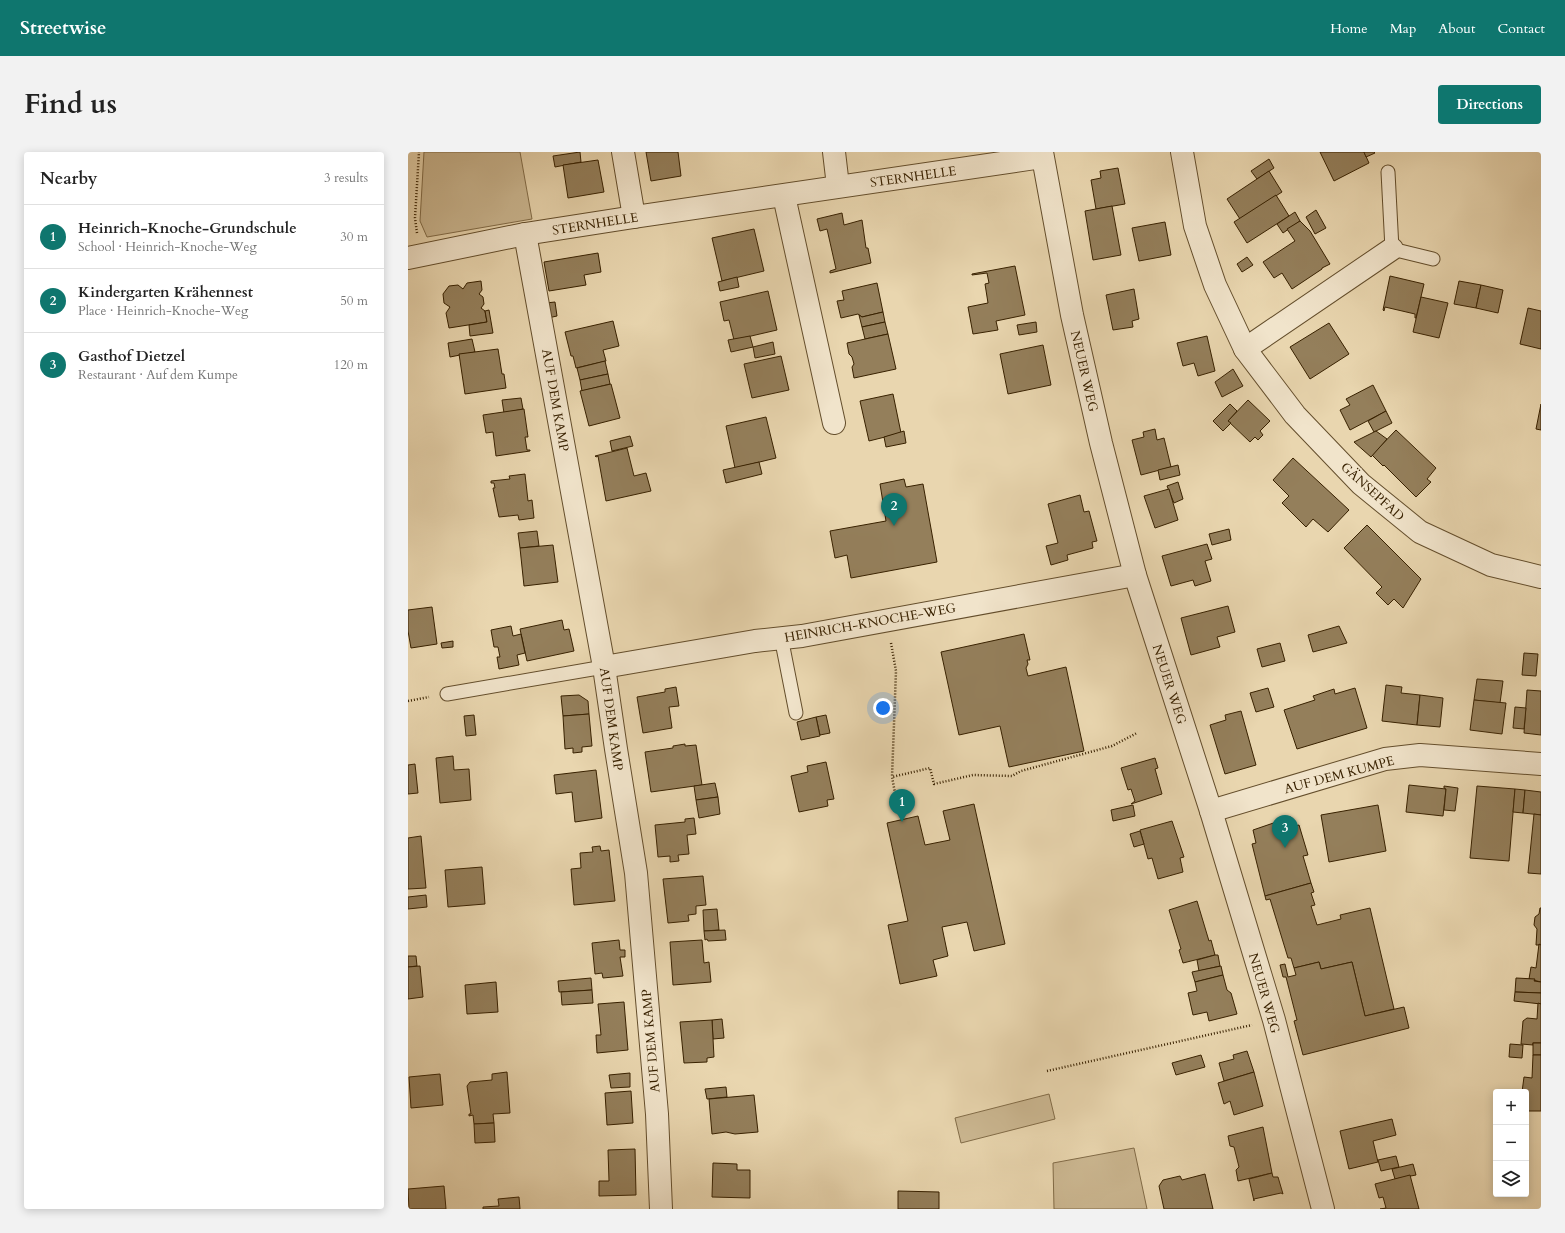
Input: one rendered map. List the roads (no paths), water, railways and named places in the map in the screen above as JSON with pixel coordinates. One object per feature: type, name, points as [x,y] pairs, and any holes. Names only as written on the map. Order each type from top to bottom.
[{"type":"street","points":[[622,152],[634,217]]},
{"type":"street","points":[[834,152],[838,186]]},
{"type":"street","name":"GÄNSEPFAD","points":[[1182,152],[1195,226],[1215,285],[1245,349],[1295,415],[1361,484],[1420,532],[1491,565],[1541,577]]},
{"type":"street","name":"STERNHELLE","points":[[413,257],[525,234],[784,196],[838,186],[1042,155]]},
{"type":"street","name":"NEUER WEG","points":[[1042,155],[1077,337],[1101,443],[1135,575],[1211,811],[1274,1020],[1323,1209]]},
{"type":"street","points":[[784,196],[834,423]]},
{"type":"street","name":"AUF DEM KAMP","points":[[525,234],[604,667],[636,873],[656,1114],[661,1209]]},
{"type":"street","points":[[1245,349],[1392,249]]},
{"type":"street","name":"HEINRICH-KNOCHE-WEG","points":[[604,667],[782,637],[802,636],[887,621],[953,607],[1135,575]]},
{"type":"street","name":"AUF DEM KUMPE","points":[[1211,811],[1385,759],[1420,755],[1541,764]]},
{"type":"lane","points":[[1388,172],[1392,249],[1432,259]]},
{"type":"lane","points":[[782,637],[796,713]]},
{"type":"lane","points":[[447,694],[604,667]]},
{"type":"place","name":"Kindergarten Krähennest","points":[[894,526]]},
{"type":"place","name":"Heinrich-Knoche-Grundschule","points":[[902,822]]},
{"type":"place","name":"Gasthof Dietzel","points":[[1285,848]]}]
